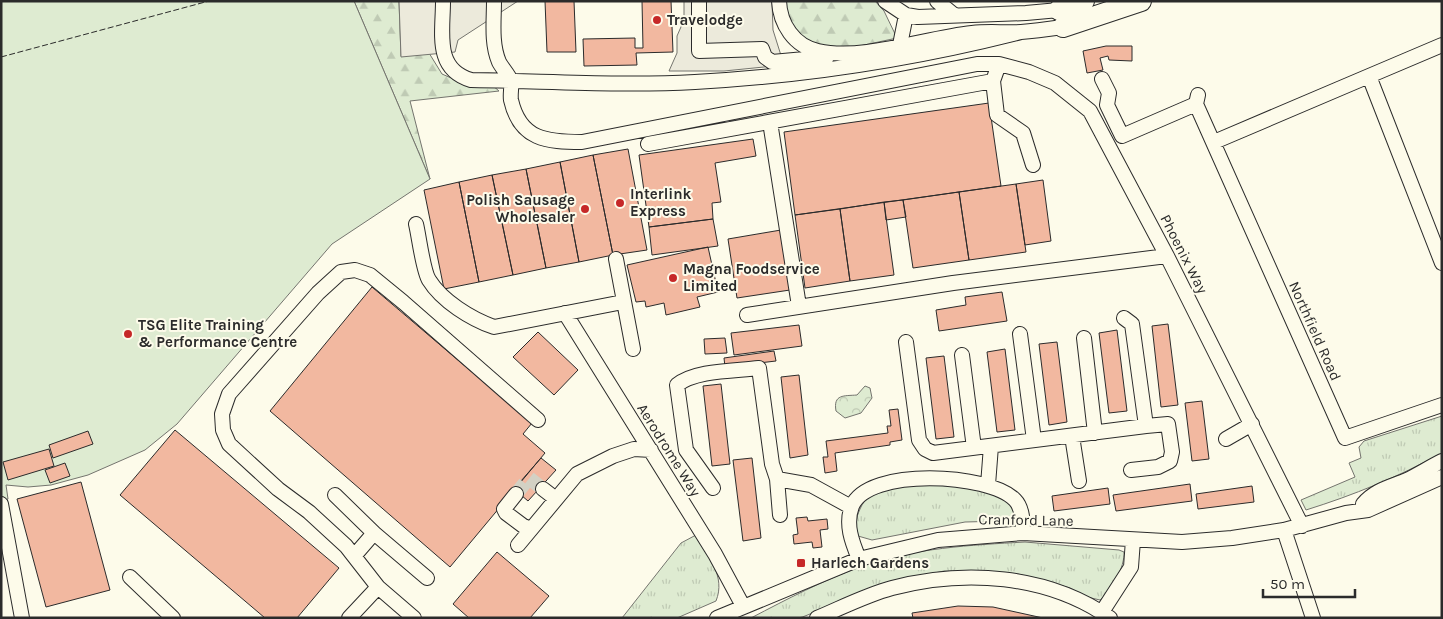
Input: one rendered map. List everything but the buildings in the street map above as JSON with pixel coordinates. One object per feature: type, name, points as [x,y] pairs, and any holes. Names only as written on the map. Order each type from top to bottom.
[{"type":"highway","points":[[1061,18],[1084,1]]},
{"type":"highway","points":[[1061,18],[1141,1]]},
{"type":"street","points":[[443,1],[443,50],[452,70],[460,76],[471,80],[653,83],[756,78],[847,66],[976,44],[1061,18]]},
{"type":"street","points":[[494,1],[495,49],[504,71],[511,80]]},
{"type":"street","points":[[699,1],[699,51],[762,50],[765,57],[772,62],[844,56],[973,33],[1020,32]]},
{"type":"street","points":[[779,1],[780,12],[786,28],[800,44],[817,51],[856,53]]},
{"type":"street","points":[[885,1],[906,15],[992,14],[1061,18]]},
{"type":"street","points":[[937,1],[954,15]]},
{"type":"street","points":[[979,1],[992,14]]},
{"type":"street","points":[[900,45],[906,15]]},
{"type":"street","points":[[1214,142],[1442,45]]},
{"type":"street","name":"Phoenix Way","points":[[511,80],[510,98],[514,112],[522,126],[536,137],[558,142],[582,142],[977,64],[999,64],[1029,72],[1056,83],[1090,111],[1167,256],[1302,526]]},
{"type":"street","points":[[999,64],[993,82],[998,115],[1023,133],[1033,165]]},
{"type":"street","points":[[1369,76],[1442,263]]},
{"type":"street","name":"Northfield Road","points":[[1102,79],[1109,93],[1107,105],[1122,136],[1197,100],[1345,438],[1442,405]]},
{"type":"street","points":[[648,144],[993,82]]},
{"type":"street","points":[[770,122],[799,306]]},
{"type":"street","points":[[416,224],[428,279],[460,308],[494,327],[623,302]]},
{"type":"street","points":[[747,315],[953,283],[1167,256]]},
{"type":"street","points":[[616,259],[632,348]]},
{"type":"street","points":[[414,618],[378,587],[355,555],[309,512],[246,461],[229,444],[222,430],[222,414],[229,394],[318,293],[341,272],[355,270],[370,275],[538,420]]},
{"type":"street","name":"Aerodrome Way","points":[[565,313],[715,554],[743,606]]},
{"type":"street","points":[[1124,318],[1132,324],[1146,426]]},
{"type":"street","points":[[1020,334],[1034,440]]},
{"type":"street","points":[[1084,338],[1095,433]]},
{"type":"street","points":[[906,342],[920,440],[925,449],[933,453],[1168,424],[1172,452],[1170,461],[1158,467],[1132,470]]},
{"type":"street","points":[[962,355],[974,448]]},
{"type":"street","points":[[713,488],[686,450],[676,386],[694,376],[759,368],[772,464],[777,479],[780,515]]},
{"type":"street","points":[[1226,439],[1252,424]]},
{"type":"street","points":[[1072,436],[1079,481]]},
{"type":"street","points":[[988,485],[991,446]]},
{"type":"street","points":[[518,545],[577,474],[613,456],[634,449],[651,450]]},
{"type":"street","name":"Cranford Lane","points":[[1346,513],[1399,489],[1406,480],[1442,461]]},
{"type":"street","name":"Cranford Lane","points":[[1427,483],[1442,469]]},
{"type":"street","name":"Cranford Lane","points":[[717,618],[859,559],[945,539],[1023,534],[1133,540],[1197,541],[1284,530],[1346,513],[1368,510],[1442,477]]},
{"type":"street","points":[[777,479],[812,485],[852,507]]},
{"type":"street","points":[[859,559],[849,528],[852,507],[865,491],[886,482],[944,479],[988,485],[1016,500],[1021,512],[1023,534]]},
{"type":"street","points":[[543,488],[556,500]]},
{"type":"street","points":[[516,494],[506,504],[504,509],[506,513],[526,528],[533,527]]},
{"type":"street","points":[[335,495],[374,533],[427,578]]},
{"type":"street","points":[[2,504],[22,618]]},
{"type":"street","points":[[1284,530],[1314,618]]},
{"type":"street","points":[[355,555],[374,533]]},
{"type":"street","points":[[817,618],[890,589],[945,578],[994,578],[1042,587],[1106,615],[1131,567],[1133,540]]},
{"type":"street","points":[[130,577],[166,616]]},
{"type":"street","points":[[349,618],[378,587]]},
{"type":"green space","name":"TSG Elite Training & Performance Centre","points":[[1,1],[354,1],[430,179],[332,244],[177,424],[145,450],[88,475],[51,485],[28,487],[6,485],[8,499],[1,501]]},
{"type":"green space","points":[[354,1],[399,1],[401,56],[429,53],[442,74],[467,85],[492,85],[499,91],[410,101],[430,179]]},
{"type":"green space","points":[[785,1],[875,1],[884,11],[897,38],[855,47],[822,47],[802,40],[785,12]]},
{"type":"green space","points":[[865,386],[870,388],[872,398],[861,413],[845,418],[836,411],[836,401],[838,399],[844,396],[857,395]]},
{"type":"green space","points":[[1442,416],[1442,453],[1376,485],[1306,510],[1301,500],[1355,477],[1349,463],[1361,458],[1359,447],[1364,441]]},
{"type":"green space","points":[[923,485],[961,487],[989,492],[1001,497],[1010,504],[1016,514],[1004,521],[965,522],[872,540],[858,536],[857,516],[865,501],[871,495],[887,488]]},
{"type":"green space","points":[[696,535],[717,575],[719,592],[716,601],[677,618],[622,618],[681,543]]},
{"type":"green space","points":[[1025,542],[1119,550],[1124,552],[1124,558],[1113,585],[1100,600],[1087,597],[1070,588],[1018,574],[944,571],[888,583],[800,618],[751,618],[834,577],[882,560],[943,548]]},
{"type":"shaded area","points":[[399,1],[518,1],[458,40],[455,52],[401,57]]},
{"type":"shaded area","points":[[684,1],[772,1],[773,30],[784,65],[724,71],[669,71],[677,53],[677,36],[684,20]]},
{"type":"tunnel","points":[[516,494],[529,478],[543,489]]},
{"type":"fence","points":[[1,57],[209,1]]},
{"type":"place","name":"Travelodge","points":[[657,20]]},
{"type":"place","name":"Interlink Express","points":[[620,203]]},
{"type":"place","name":"Polish Sausage Wholesaler","points":[[585,209]]},
{"type":"place","name":"Magna Foodservice Limited","points":[[673,278]]},
{"type":"place","name":"TSG Elite Training & Performance Centre","points":[[128,334]]},
{"type":"place","name":"Harlech Gardens","points":[[801,563]]}]
